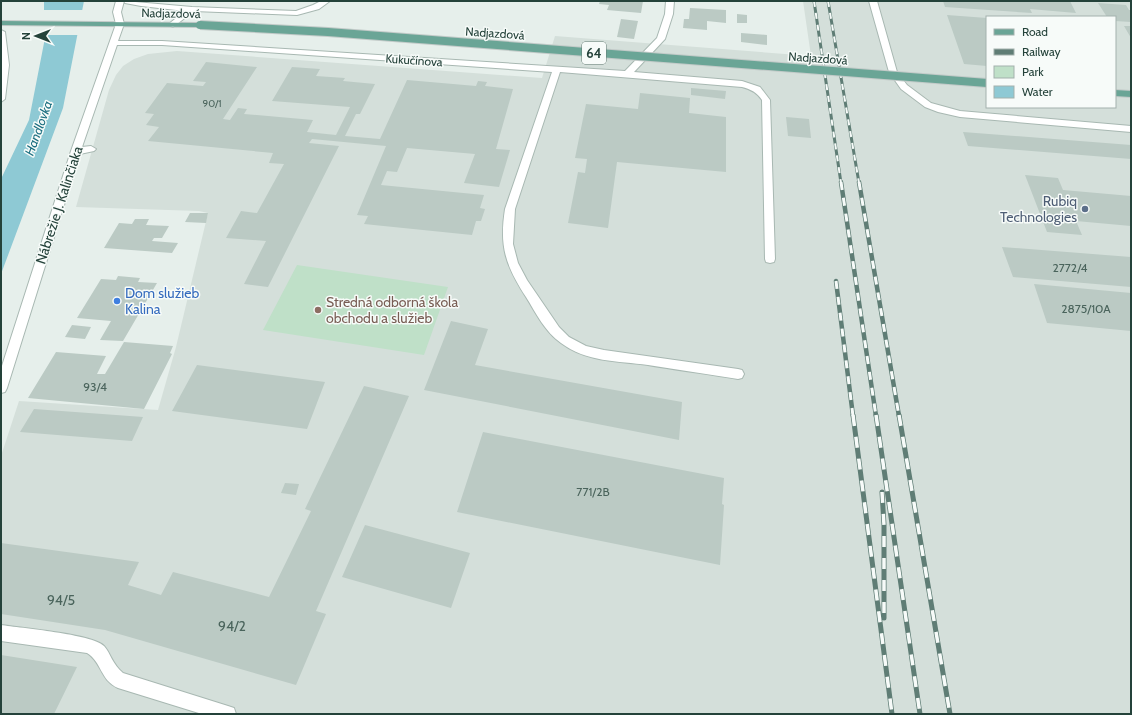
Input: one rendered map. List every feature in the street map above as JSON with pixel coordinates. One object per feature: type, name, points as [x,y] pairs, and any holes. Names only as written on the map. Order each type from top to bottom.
[{"type":"main road","name":"Nadjazdová","points":[[1,23],[200,25],[322,32],[986,83]]},
{"type":"main road","points":[[1116,93],[1131,94]]},
{"type":"street","points":[[120,1],[116,12],[120,24]]},
{"type":"street","points":[[128,1],[141,4],[192,9],[297,13],[316,7],[326,1]]},
{"type":"street","points":[[626,74],[660,39],[669,14],[670,1]]},
{"type":"street","points":[[873,1],[893,72],[904,87],[928,105],[941,110],[960,114],[1131,129]]},
{"type":"street","points":[[173,25],[192,9]]},
{"type":"street","name":"Nábrežie J. Kalinčiaka","points":[[1,388],[76,151],[120,24]]},
{"type":"street","points":[[1,32],[4,44],[4,87],[1,99]]},
{"type":"street","name":"Kukučínova","points":[[114,43],[162,43],[558,69],[742,84],[758,90],[766,100],[770,258]]},
{"type":"street","points":[[558,69],[510,209],[507,223],[506,237],[509,254],[516,272],[557,333],[574,346],[597,353],[738,374]]},
{"type":"street","points":[[76,151],[91,149]]},
{"type":"street","points":[[1,633],[89,646],[98,651],[110,674],[118,680],[228,714]]},
{"type":"shaded area","points":[[803,1],[1131,1],[1131,714],[1,714],[1,456],[19,401],[158,410],[176,347],[208,213],[199,211],[76,207],[109,90],[116,75],[123,66],[134,59],[148,54],[177,51],[542,78],[555,36],[811,56]]},
{"type":"green space","points":[[297,265],[448,287],[424,355],[263,330]]},
{"type":"water","name":"Handlovka","points":[[44,1],[84,1],[63,108],[1,274],[1,179],[29,120],[44,43]]},
{"type":"pier","points":[[42,10],[84,10],[79,35],[42,35]]},
{"type":"building","points":[[600,1],[643,1],[641,13],[607,10],[609,5],[599,4]]},
{"type":"building","points":[[943,1],[1070,1],[1076,13],[1030,9],[1032,13],[945,7]]},
{"type":"building","points":[[1098,3],[1126,5],[1129,10],[1131,10],[1131,22],[1116,21],[1116,16],[1106,16]]},
{"type":"building","points":[[690,8],[726,10],[726,23],[707,21],[707,30],[683,28],[684,19],[689,19]]},
{"type":"building","points":[[737,14],[747,15],[747,23],[737,23]]},
{"type":"building","points":[[947,15],[986,18],[986,66],[964,64]]},
{"type":"building","points":[[621,19],[638,21],[634,39],[617,37]]},
{"type":"building","points":[[1124,26],[1131,26],[1131,38]]},
{"type":"building","points":[[741,33],[767,35],[767,45],[741,42]]},
{"type":"building","points":[[206,62],[257,67],[223,119],[230,120],[238,108],[247,109],[244,114],[313,120],[307,132],[336,135],[350,107],[272,101],[292,67],[320,69],[316,76],[345,78],[343,81],[375,84],[360,114],[356,114],[345,136],[380,139],[407,80],[476,86],[478,81],[487,82],[485,86],[513,89],[496,149],[510,150],[499,187],[464,183],[475,154],[407,148],[397,172],[387,171],[381,185],[484,195],[480,208],[485,209],[481,221],[476,221],[472,235],[364,224],[368,216],[357,215],[386,146],[312,139],[309,143],[339,146],[268,287],[244,284],[266,241],[226,238],[241,211],[257,213],[284,164],[269,163],[273,153],[148,141],[159,127],[146,125],[154,114],[145,113],[167,83],[203,86],[206,82],[193,81]]},
{"type":"building","points":[[691,88],[726,91],[725,99],[691,95]]},
{"type":"building","points":[[640,93],[690,98],[689,113],[726,117],[726,172],[617,162],[608,228],[568,223],[578,172],[585,173],[587,159],[575,158],[586,104],[638,109]]},
{"type":"building","points":[[786,117],[809,119],[811,138],[788,136]]},
{"type":"building","points":[[963,132],[1131,145],[1131,159],[968,146]]},
{"type":"building","name":"Rubiq Technologies","points":[[1025,175],[1058,178],[1063,190],[1131,196],[1131,226],[1076,221],[1082,235],[1047,232]]},
{"type":"building","points":[[190,213],[208,213],[206,223],[185,222]]},
{"type":"building","points":[[135,219],[149,219],[146,225],[169,226],[162,238],[154,238],[152,241],[178,243],[172,253],[104,248],[119,223],[132,224]]},
{"type":"building","points":[[1002,247],[1131,257],[1131,287],[1013,277]]},
{"type":"building","name":"Dom služieb Kalina","points":[[118,276],[140,278],[138,282],[157,283],[123,341],[100,340],[111,321],[77,318],[101,279],[116,280]]},
{"type":"building","points":[[1034,284],[1131,293],[1131,331],[1047,323]]},
{"type":"building","points":[[451,321],[488,329],[475,365],[682,402],[679,440],[424,390]]},
{"type":"building","points":[[72,325],[91,327],[85,339],[65,337]]},
{"type":"building","points":[[124,342],[173,346],[170,353],[172,354],[144,409],[28,398],[56,352],[106,356],[97,374],[105,374]]},
{"type":"building","points":[[197,365],[325,382],[307,429],[172,411]]},
{"type":"building","points":[[364,386],[409,396],[316,611],[326,614],[296,685],[105,630],[1,614],[1,543],[139,562],[128,585],[161,595],[173,572],[269,597],[311,511],[305,509]]},
{"type":"building","points":[[34,409],[143,417],[132,441],[20,432]]},
{"type":"building","points":[[483,432],[724,478],[722,504],[724,505],[720,565],[457,512]]},
{"type":"building","points":[[285,483],[299,484],[296,495],[281,493]]},
{"type":"building","points":[[365,525],[470,553],[451,608],[342,577]]},
{"type":"building","points":[[1,655],[77,667],[54,714],[1,714]]},
{"type":"railway","points":[[814,1],[841,183]]},
{"type":"railway","points":[[828,1],[859,183]]},
{"type":"railway","points":[[841,182],[876,416]]},
{"type":"railway","points":[[859,182],[899,416]]},
{"type":"railway","points":[[836,281],[853,416]]},
{"type":"railway","points":[[853,415],[892,714]]},
{"type":"railway","points":[[876,415],[920,714]]},
{"type":"railway","points":[[899,415],[950,714]]},
{"type":"railway","points":[[882,492],[884,525],[884,618]]},
{"type":"place","name":"Rubiq Technologies","points":[[1085,209]]},
{"type":"place","name":"Dom služieb Kalina","points":[[117,301]]},
{"type":"place","name":"Stredná odborná škola obchodu a služieb","points":[[318,310]]}]
